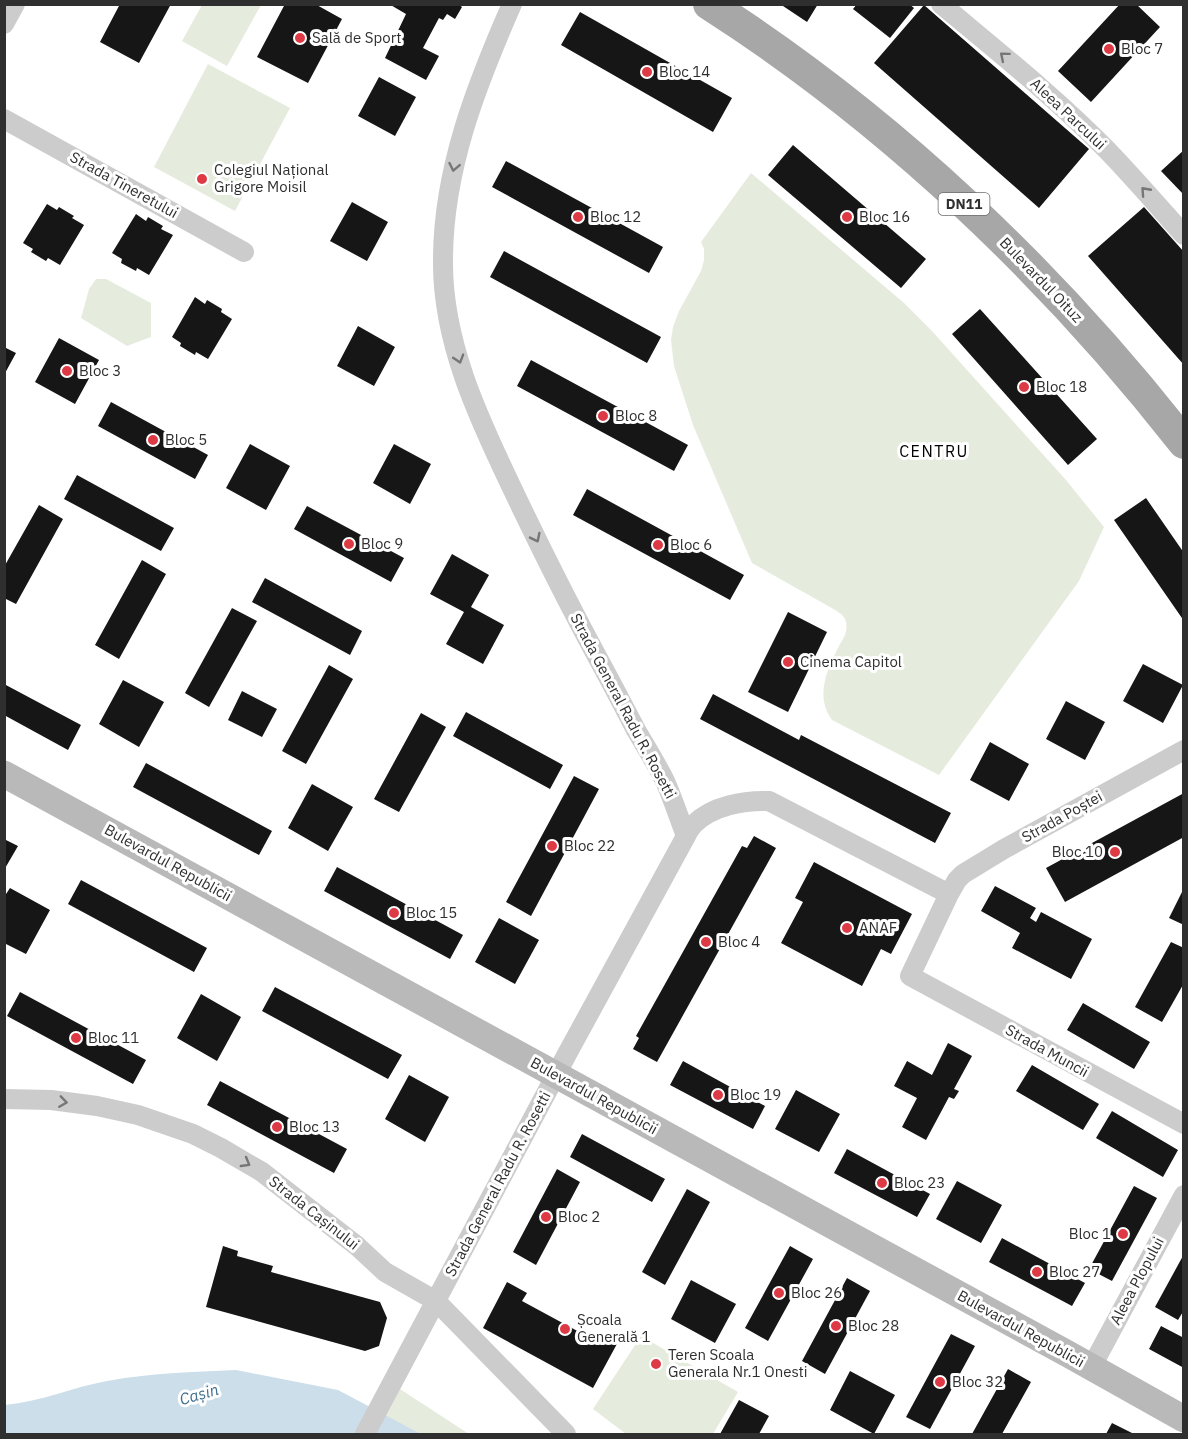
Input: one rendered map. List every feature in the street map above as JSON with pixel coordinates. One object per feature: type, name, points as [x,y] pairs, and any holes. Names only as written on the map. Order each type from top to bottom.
[{"type":"main road","name":"Bulevardul Oituz","points":[[709,4],[804,68],[924,167],[1026,263],[1130,376],[1184,442]]},
{"type":"street","points":[[4,24],[15,4]]},
{"type":"street","name":"Strada General Radu R. Rosetti","points":[[364,1434],[686,836],[658,767],[585,634],[491,444],[471,396],[451,329],[445,298],[443,242],[454,163],[469,111],[512,4]]},
{"type":"street","name":"Aleea Parcului","points":[[940,4],[1029,77],[1106,148],[1184,235]]},
{"type":"street","name":"Strada Tineretului","points":[[4,118],[244,252]]},
{"type":"street","name":"Strada Poștei","points":[[910,976],[949,894],[957,880],[967,870],[1184,750]]},
{"type":"street","name":"Bulevardul Republicii","points":[[4,774],[1184,1419]]},
{"type":"street","points":[[686,836],[693,825],[721,808],[748,802],[768,801],[949,894]]},
{"type":"street","name":"Strada Muncii","points":[[910,976],[1184,1124]]},
{"type":"street","name":"Strada Cașinului","points":[[4,1099],[51,1100],[97,1106],[138,1115],[193,1134],[268,1176],[357,1246],[386,1272],[436,1302],[566,1434]]},
{"type":"street","name":"Aleea Plopului","points":[[1091,1368],[1184,1195]]},
{"type":"shaded area","points":[[202,5],[261,5],[227,66],[182,41]]},
{"type":"shaded area","points":[[208,64],[290,108],[235,211],[154,167]]},
{"type":"shaded area","points":[[751,173],[904,303],[932,331],[1066,480],[1104,527],[1079,581],[939,775],[832,720],[827,711],[823,691],[827,672],[845,634],[845,620],[837,611],[752,563],[693,425],[674,366],[671,340],[673,327],[701,271],[704,249],[701,242]]},
{"type":"shaded area","points":[[96,279],[106,279],[151,303],[151,337],[127,346],[81,318],[89,289]]},
{"type":"shaded area","name":"Teren Scoala Generala Nr.1 Onesti","points":[[641,1336],[738,1392],[713,1434],[626,1434],[593,1409]]},
{"type":"shaded area","points":[[400,1389],[469,1434],[421,1434],[386,1416]]},
{"type":"water","name":"Cașin","points":[[236,1370],[338,1390],[421,1434],[5,1434],[5,1405],[31,1401],[123,1378]]},
{"type":"building","points":[[120,4],[171,4],[139,63],[100,42]]},
{"type":"building","name":"Sală de Sport","points":[[285,4],[315,4],[342,19],[308,83],[257,57]]},
{"type":"building","points":[[389,4],[458,4],[462,7],[455,19],[447,14],[443,20],[439,18],[423,48],[439,56],[426,80],[385,58],[406,14]]},
{"type":"building","points":[[780,4],[818,4],[807,22]]},
{"type":"building","points":[[857,4],[909,4],[914,8],[890,38],[853,9]]},
{"type":"building","name":"Bloc 7","points":[[1120,4],[1136,4],[1160,27],[1091,102],[1058,71]]},
{"type":"building","points":[[924,5],[1089,149],[1039,208],[874,63]]},
{"type":"building","name":"Bloc 14","points":[[580,12],[732,98],[713,132],[561,45]]},
{"type":"building","points":[[379,77],[416,97],[395,136],[358,116]]},
{"type":"building","name":"Bloc 16","points":[[793,145],[926,259],[901,288],[768,175]]},
{"type":"building","points":[[1184,150],[1184,195],[1161,171]]},
{"type":"building","name":"Bloc 12","points":[[506,161],[663,247],[649,273],[492,187]]},
{"type":"building","points":[[352,202],[388,222],[367,261],[330,241]]},
{"type":"building","points":[[47,204],[57,210],[59,207],[84,225],[60,265],[48,258],[46,261],[31,252],[33,249],[23,243]]},
{"type":"building","points":[[1144,207],[1184,252],[1184,365],[1088,256]]},
{"type":"building","points":[[136,214],[146,221],[148,217],[163,226],[161,229],[173,235],[149,275],[121,263],[122,259],[112,253]]},
{"type":"building","points":[[504,251],[661,337],[647,363],[490,277]]},
{"type":"building","points":[[195,297],[205,304],[207,300],[222,309],[221,312],[232,319],[208,359],[196,352],[195,355],[180,346],[181,343],[172,337]]},
{"type":"building","name":"Bloc 18","points":[[980,309],[1097,439],[1068,465],[952,334]]},
{"type":"building","points":[[358,326],[395,347],[374,386],[337,366]]},
{"type":"building","name":"Bloc 3","points":[[59,338],[99,360],[75,404],[35,382]]},
{"type":"building","points":[[4,347],[16,353],[4,375]]},
{"type":"building","name":"Bloc 8","points":[[531,360],[688,445],[674,471],[517,386]]},
{"type":"building","name":"Bloc 5","points":[[111,402],[208,455],[195,479],[98,426]]},
{"type":"building","points":[[250,444],[290,466],[266,510],[226,488]]},
{"type":"building","points":[[394,444],[431,464],[410,504],[373,483]]},
{"type":"building","points":[[77,475],[174,528],[161,551],[64,499]]},
{"type":"building","name":"Bloc 6","points":[[587,489],[744,575],[730,600],[573,515]]},
{"type":"building","points":[[1146,498],[1184,553],[1184,621],[1114,520]]},
{"type":"building","points":[[39,505],[63,519],[16,604],[4,598],[4,567]]},
{"type":"building","name":"Bloc 9","points":[[307,506],[404,558],[391,582],[294,529]]},
{"type":"building","points":[[452,554],[489,575],[471,607],[504,625],[483,664],[446,644],[464,612],[430,594]]},
{"type":"building","points":[[142,560],[166,574],[119,659],[95,645]]},
{"type":"building","points":[[265,578],[362,631],[350,655],[252,602]]},
{"type":"building","points":[[232,608],[257,621],[209,707],[185,693]]},
{"type":"building","name":"Cinema Capitol","points":[[788,612],[827,632],[788,712],[748,692]]},
{"type":"building","points":[[1143,664],[1183,685],[1163,723],[1123,701]]},
{"type":"building","points":[[329,665],[353,679],[306,764],[282,751]]},
{"type":"building","points":[[123,680],[164,702],[139,747],[99,724]]},
{"type":"building","points":[[4,684],[81,725],[68,750],[4,715]]},
{"type":"building","points":[[242,691],[277,709],[262,737],[228,720]]},
{"type":"building","points":[[713,694],[799,740],[801,735],[951,813],[935,843],[700,719]]},
{"type":"building","points":[[1066,701],[1105,722],[1085,760],[1046,739]]},
{"type":"building","points":[[466,712],[563,765],[550,789],[453,736]]},
{"type":"building","points":[[421,713],[446,727],[399,812],[374,799]]},
{"type":"building","points":[[990,742],[1029,764],[1009,801],[970,780]]},
{"type":"building","points":[[146,763],[272,831],[259,855],[133,787]]},
{"type":"building","name":"Bloc 22","points":[[574,776],[599,789],[531,916],[506,902]]},
{"type":"building","points":[[312,784],[353,807],[328,851],[288,828]]},
{"type":"building","name":"Bloc 10","points":[[1184,793],[1184,837],[1065,902],[1046,868]]},
{"type":"building","name":"Bloc 4","points":[[754,836],[776,848],[657,1062],[633,1049],[639,1038],[636,1036],[742,846],[747,848]]},
{"type":"building","points":[[4,839],[18,846],[4,870]]},
{"type":"building","name":"ANAF","points":[[814,862],[912,914],[891,954],[881,949],[862,986],[781,943],[803,902],[795,898]]},
{"type":"building","name":"Bloc 15","points":[[337,867],[463,935],[450,959],[324,891]]},
{"type":"building","points":[[81,880],[207,948],[194,972],[68,904]]},
{"type":"building","points":[[995,886],[1036,908],[1030,918],[1036,922],[1041,912],[1092,939],[1071,979],[1012,948],[1020,933],[981,911]]},
{"type":"building","points":[[10,888],[50,910],[26,954],[4,943],[4,897]]},
{"type":"building","points":[[1184,888],[1184,925],[1169,918]]},
{"type":"building","points":[[499,918],[539,940],[515,984],[475,962]]},
{"type":"building","points":[[1171,942],[1184,948],[1184,983],[1162,1022],[1135,1007]]},
{"type":"building","points":[[275,987],[402,1055],[388,1079],[262,1011]]},
{"type":"building","name":"Bloc 11","points":[[20,992],[146,1060],[133,1084],[7,1016]]},
{"type":"building","points":[[201,994],[241,1017],[217,1061],[177,1038]]},
{"type":"building","points":[[1083,1003],[1150,1042],[1134,1069],[1067,1030]]},
{"type":"building","points":[[948,1043],[972,1056],[954,1089],[959,1091],[954,1099],[949,1097],[926,1140],[902,1127],[917,1098],[894,1086],[907,1061],[932,1075]]},
{"type":"building","name":"Bloc 19","points":[[683,1061],[765,1106],[753,1129],[670,1085]]},
{"type":"building","points":[[1032,1065],[1099,1104],[1083,1130],[1016,1091]]},
{"type":"building","points":[[409,1075],[449,1097],[425,1142],[385,1119]]},
{"type":"building","name":"Bloc 13","points":[[220,1081],[347,1149],[334,1173],[207,1105]]},
{"type":"building","points":[[796,1090],[840,1114],[819,1152],[775,1129]]},
{"type":"building","points":[[1112,1111],[1178,1150],[1163,1177],[1096,1138]]},
{"type":"building","points":[[582,1134],[665,1179],[652,1202],[570,1157]]},
{"type":"building","name":"Bloc 23","points":[[847,1149],[930,1194],[917,1217],[834,1173]]},
{"type":"building","name":"Bloc 2","points":[[557,1169],[580,1182],[536,1265],[513,1252]]},
{"type":"building","points":[[957,1181],[1002,1205],[981,1243],[936,1219]]},
{"type":"building","name":"Bloc 1","points":[[1134,1186],[1157,1198],[1112,1281],[1089,1269]]},
{"type":"building","points":[[687,1189],[710,1202],[665,1285],[642,1272]]},
{"type":"building","name":"Bloc 27","points":[[1002,1238],[1085,1283],[1072,1306],[989,1262]]},
{"type":"building","points":[[223,1246],[238,1251],[237,1256],[273,1266],[271,1272],[380,1302],[387,1318],[379,1346],[365,1351],[206,1307]]},
{"type":"building","name":"Bloc 26","points":[[790,1246],[813,1259],[768,1341],[745,1328]]},
{"type":"building","points":[[1184,1254],[1184,1310],[1178,1320],[1155,1307]]},
{"type":"building","name":"Bloc 28","points":[[847,1278],[870,1291],[825,1374],[802,1361]]},
{"type":"building","points":[[691,1280],[736,1304],[715,1343],[671,1319]]},
{"type":"building","points":[[507,1282],[527,1293],[522,1301],[594,1340],[598,1332],[618,1342],[593,1388],[483,1328]]},
{"type":"building","points":[[1161,1326],[1184,1338],[1184,1368],[1149,1349]]},
{"type":"building","name":"Bloc 32","points":[[951,1334],[975,1346],[930,1429],[906,1417]]},
{"type":"building","points":[[1008,1369],[1031,1382],[1002,1434],[972,1434]]},
{"type":"building","points":[[850,1371],[895,1395],[874,1434],[830,1410]]},
{"type":"building","points":[[739,1400],[769,1416],[759,1434],[720,1434]]},
{"type":"building","points":[[1112,1423],[1134,1434],[1106,1434]]},
{"type":"place","name":"Sală de Sport","points":[[300,38]]},
{"type":"place","name":"Bloc 7","points":[[1109,49]]},
{"type":"place","name":"Bloc 14","points":[[647,72]]},
{"type":"place","name":"Colegiul Național Grigore Moisil","points":[[202,179]]},
{"type":"place","name":"Bloc 12","points":[[578,217]]},
{"type":"place","name":"Bloc 16","points":[[847,217]]},
{"type":"place","name":"Bloc 3","points":[[67,371]]},
{"type":"place","name":"Bloc 18","points":[[1024,387]]},
{"type":"place","name":"Bloc 8","points":[[603,416]]},
{"type":"place","name":"Bloc 5","points":[[153,440]]},
{"type":"place","name":"Bloc 9","points":[[349,544]]},
{"type":"place","name":"Bloc 6","points":[[658,545]]},
{"type":"place","name":"Cinema Capitol","points":[[788,662]]},
{"type":"place","name":"Bloc 22","points":[[552,846]]},
{"type":"place","name":"Bloc 10","points":[[1115,852]]},
{"type":"place","name":"Bloc 15","points":[[394,913]]},
{"type":"place","name":"ANAF","points":[[847,928]]},
{"type":"place","name":"Bloc 4","points":[[706,942]]},
{"type":"place","name":"Bloc 11","points":[[76,1038]]},
{"type":"place","name":"Bloc 19","points":[[718,1095]]},
{"type":"place","name":"Bloc 13","points":[[277,1127]]},
{"type":"place","name":"Bloc 23","points":[[882,1183]]},
{"type":"place","name":"Bloc 2","points":[[546,1217]]},
{"type":"place","name":"Bloc 1","points":[[1123,1234]]},
{"type":"place","name":"Bloc 27","points":[[1037,1272]]},
{"type":"place","name":"Bloc 26","points":[[779,1293]]},
{"type":"place","name":"Bloc 28","points":[[836,1326]]},
{"type":"place","name":"Școala Generală 1","points":[[565,1329]]},
{"type":"place","name":"Teren Scoala Generala Nr.1 Onesti","points":[[656,1364]]},
{"type":"place","name":"Bloc 32","points":[[940,1382]]},
{"type":"district","name":"CENTRU","points":[[934,451]]}]
